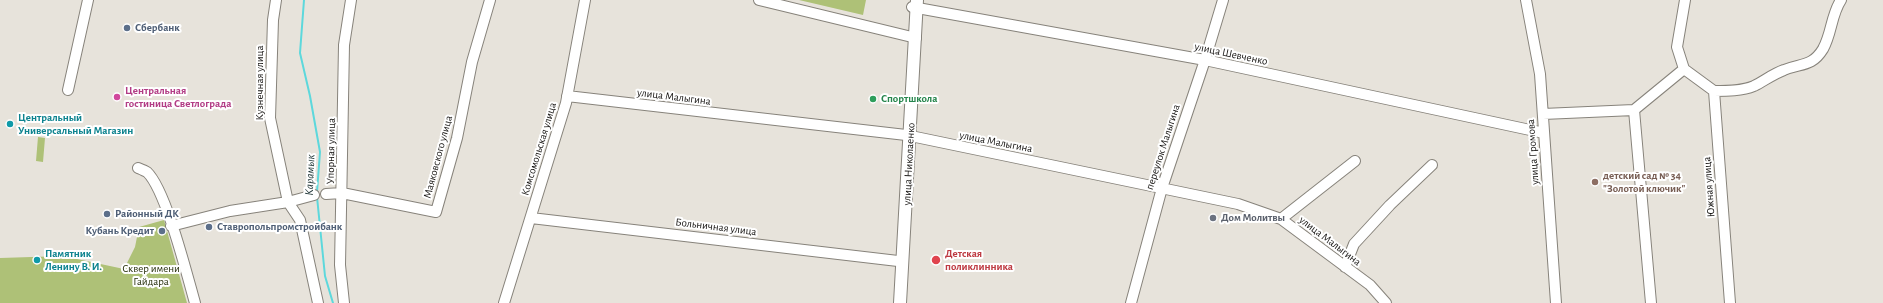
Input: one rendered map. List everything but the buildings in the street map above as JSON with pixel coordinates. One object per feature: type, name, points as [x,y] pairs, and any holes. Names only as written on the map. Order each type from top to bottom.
[{"type":"main road","name":"улица Николаенко","points":[[900,303],[915,4]]},
{"type":"main road","name":"улица Николаенко","points":[[896,303],[908,136]]},
{"type":"street","points":[[68,90],[88,0]]},
{"type":"street","name":"Кузнечная улица","points":[[276,0],[273,20],[270,118],[288,202],[300,220],[318,303]]},
{"type":"street","name":"Упорная улица","points":[[344,303],[340,264],[344,45],[350,0]]},
{"type":"street","name":"Маяковского улица","points":[[326,194],[342,193],[436,212],[457,138],[472,62],[490,0]]},
{"type":"street","name":"Комсомольская улица","points":[[504,303],[567,96],[585,0]]},
{"type":"street","points":[[759,0],[913,38]]},
{"type":"street","name":"переулок Малыгина","points":[[1131,303],[1162,188],[1205,60],[1223,0]]},
{"type":"street","name":"улица Громова","points":[[1526,0],[1540,74],[1556,303]]},
{"type":"street","points":[[1685,0],[1677,47],[1684,69],[1714,91],[1736,90],[1753,86],[1785,69],[1799,66],[1814,60],[1827,42],[1833,14],[1841,0]]},
{"type":"street","name":"улица Шевченко","points":[[915,4],[1205,60],[1544,133]]},
{"type":"street","points":[[1543,114],[1634,110],[1684,69]]},
{"type":"street","name":"Южная улица","points":[[1714,91],[1730,303]]},
{"type":"street","name":"улица Малыгина","points":[[567,96],[908,136],[1238,204],[1281,219],[1370,285],[1386,303]]},
{"type":"street","points":[[1634,110],[1651,303]]},
{"type":"street","points":[[1281,219],[1355,161]]},
{"type":"street","points":[[1345,267],[1354,244],[1390,205],[1432,165]]},
{"type":"street","points":[[138,168],[146,172],[153,180],[180,248],[194,303]]},
{"type":"street","points":[[171,226],[230,211],[288,202],[314,195]]},
{"type":"street","name":"Больничная улица","points":[[531,218],[898,261]]},
{"type":"green space","points":[[799,0],[866,0],[863,15]]},
{"type":"green space","points":[[38,137],[45,138],[43,162],[36,161]]},
{"type":"green space","name":"Сквер имени Гайдара","points":[[164,220],[187,303],[0,303],[0,258],[63,256],[124,269],[135,247],[139,227]]},
{"type":"waterway","name":"Карамык","points":[[304,0],[300,53],[310,96],[320,152],[317,192]]},
{"type":"waterway","name":"Карамык","points":[[317,197],[325,276],[333,303]]},
{"type":"place","name":"Сбербанк","points":[[127,28]]},
{"type":"place","name":"Центральная гостиница Светлограда","points":[[117,97]]},
{"type":"place","name":"Спортшкола","points":[[873,99]]},
{"type":"place","name":"Центральный Универсальный Магазин","points":[[10,124]]},
{"type":"place","name":"детский сад № 34 \"Золотой ключик\"","points":[[1595,182]]},
{"type":"place","name":"Районный ДК","points":[[107,214]]},
{"type":"place","name":"Дом Молитвы","points":[[1213,218]]},
{"type":"place","name":"Ставропольпромстройбанк","points":[[209,227]]},
{"type":"place","name":"Кубань Кредит","points":[[162,231]]},
{"type":"place","name":"Памятник Ленину В. И.","points":[[37,260]]},
{"type":"place","name":"Детская поликлинника","points":[[936,260]]}]
